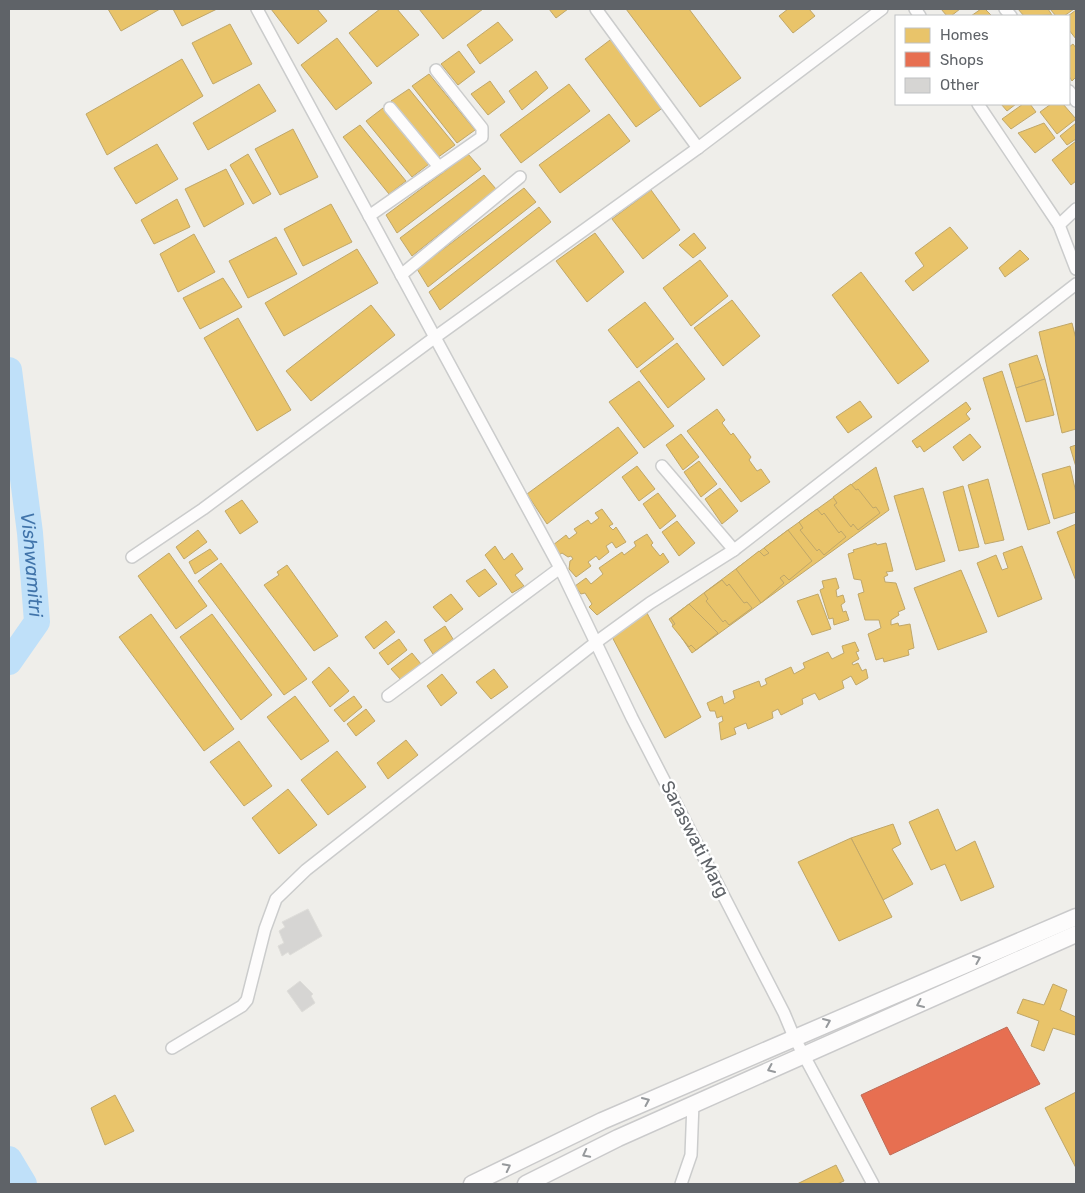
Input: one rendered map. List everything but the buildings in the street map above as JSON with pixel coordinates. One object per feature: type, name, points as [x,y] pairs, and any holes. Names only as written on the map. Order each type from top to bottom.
[{"type":"main road","points":[[472,1184],[602,1121],[1076,916]]},
{"type":"main road","points":[[526,1184],[618,1138],[1076,934]]},
{"type":"street","name":"Saraswati Marg","points":[[257,9],[560,568],[595,642],[784,1013],[794,1037],[873,1184]]},
{"type":"street","points":[[596,9],[698,148]]},
{"type":"street","points":[[132,557],[203,509],[434,338],[698,148],[882,9]]},
{"type":"street","points":[[369,216],[478,141],[484,133],[436,70]]},
{"type":"street","points":[[979,105],[1059,225],[1076,269]]},
{"type":"street","points":[[390,108],[439,168]]},
{"type":"street","points":[[401,275],[520,177]]},
{"type":"street","points":[[1059,225],[1076,209]]},
{"type":"street","points":[[172,1048],[242,1006],[247,1000],[265,929],[280,893],[306,870],[595,642],[650,603],[734,550],[1076,284]]},
{"type":"street","points":[[662,466],[734,550]]},
{"type":"street","points":[[388,696],[560,568]]},
{"type":"street","points":[[681,1184],[691,1155],[693,1104]]},
{"type":"waterway","name":"Vishwamitri","points":[[9,370],[30,533],[37,622],[9,662]]},
{"type":"waterway","name":"Vishwamitri","points":[[9,1159],[24,1184]]}]
